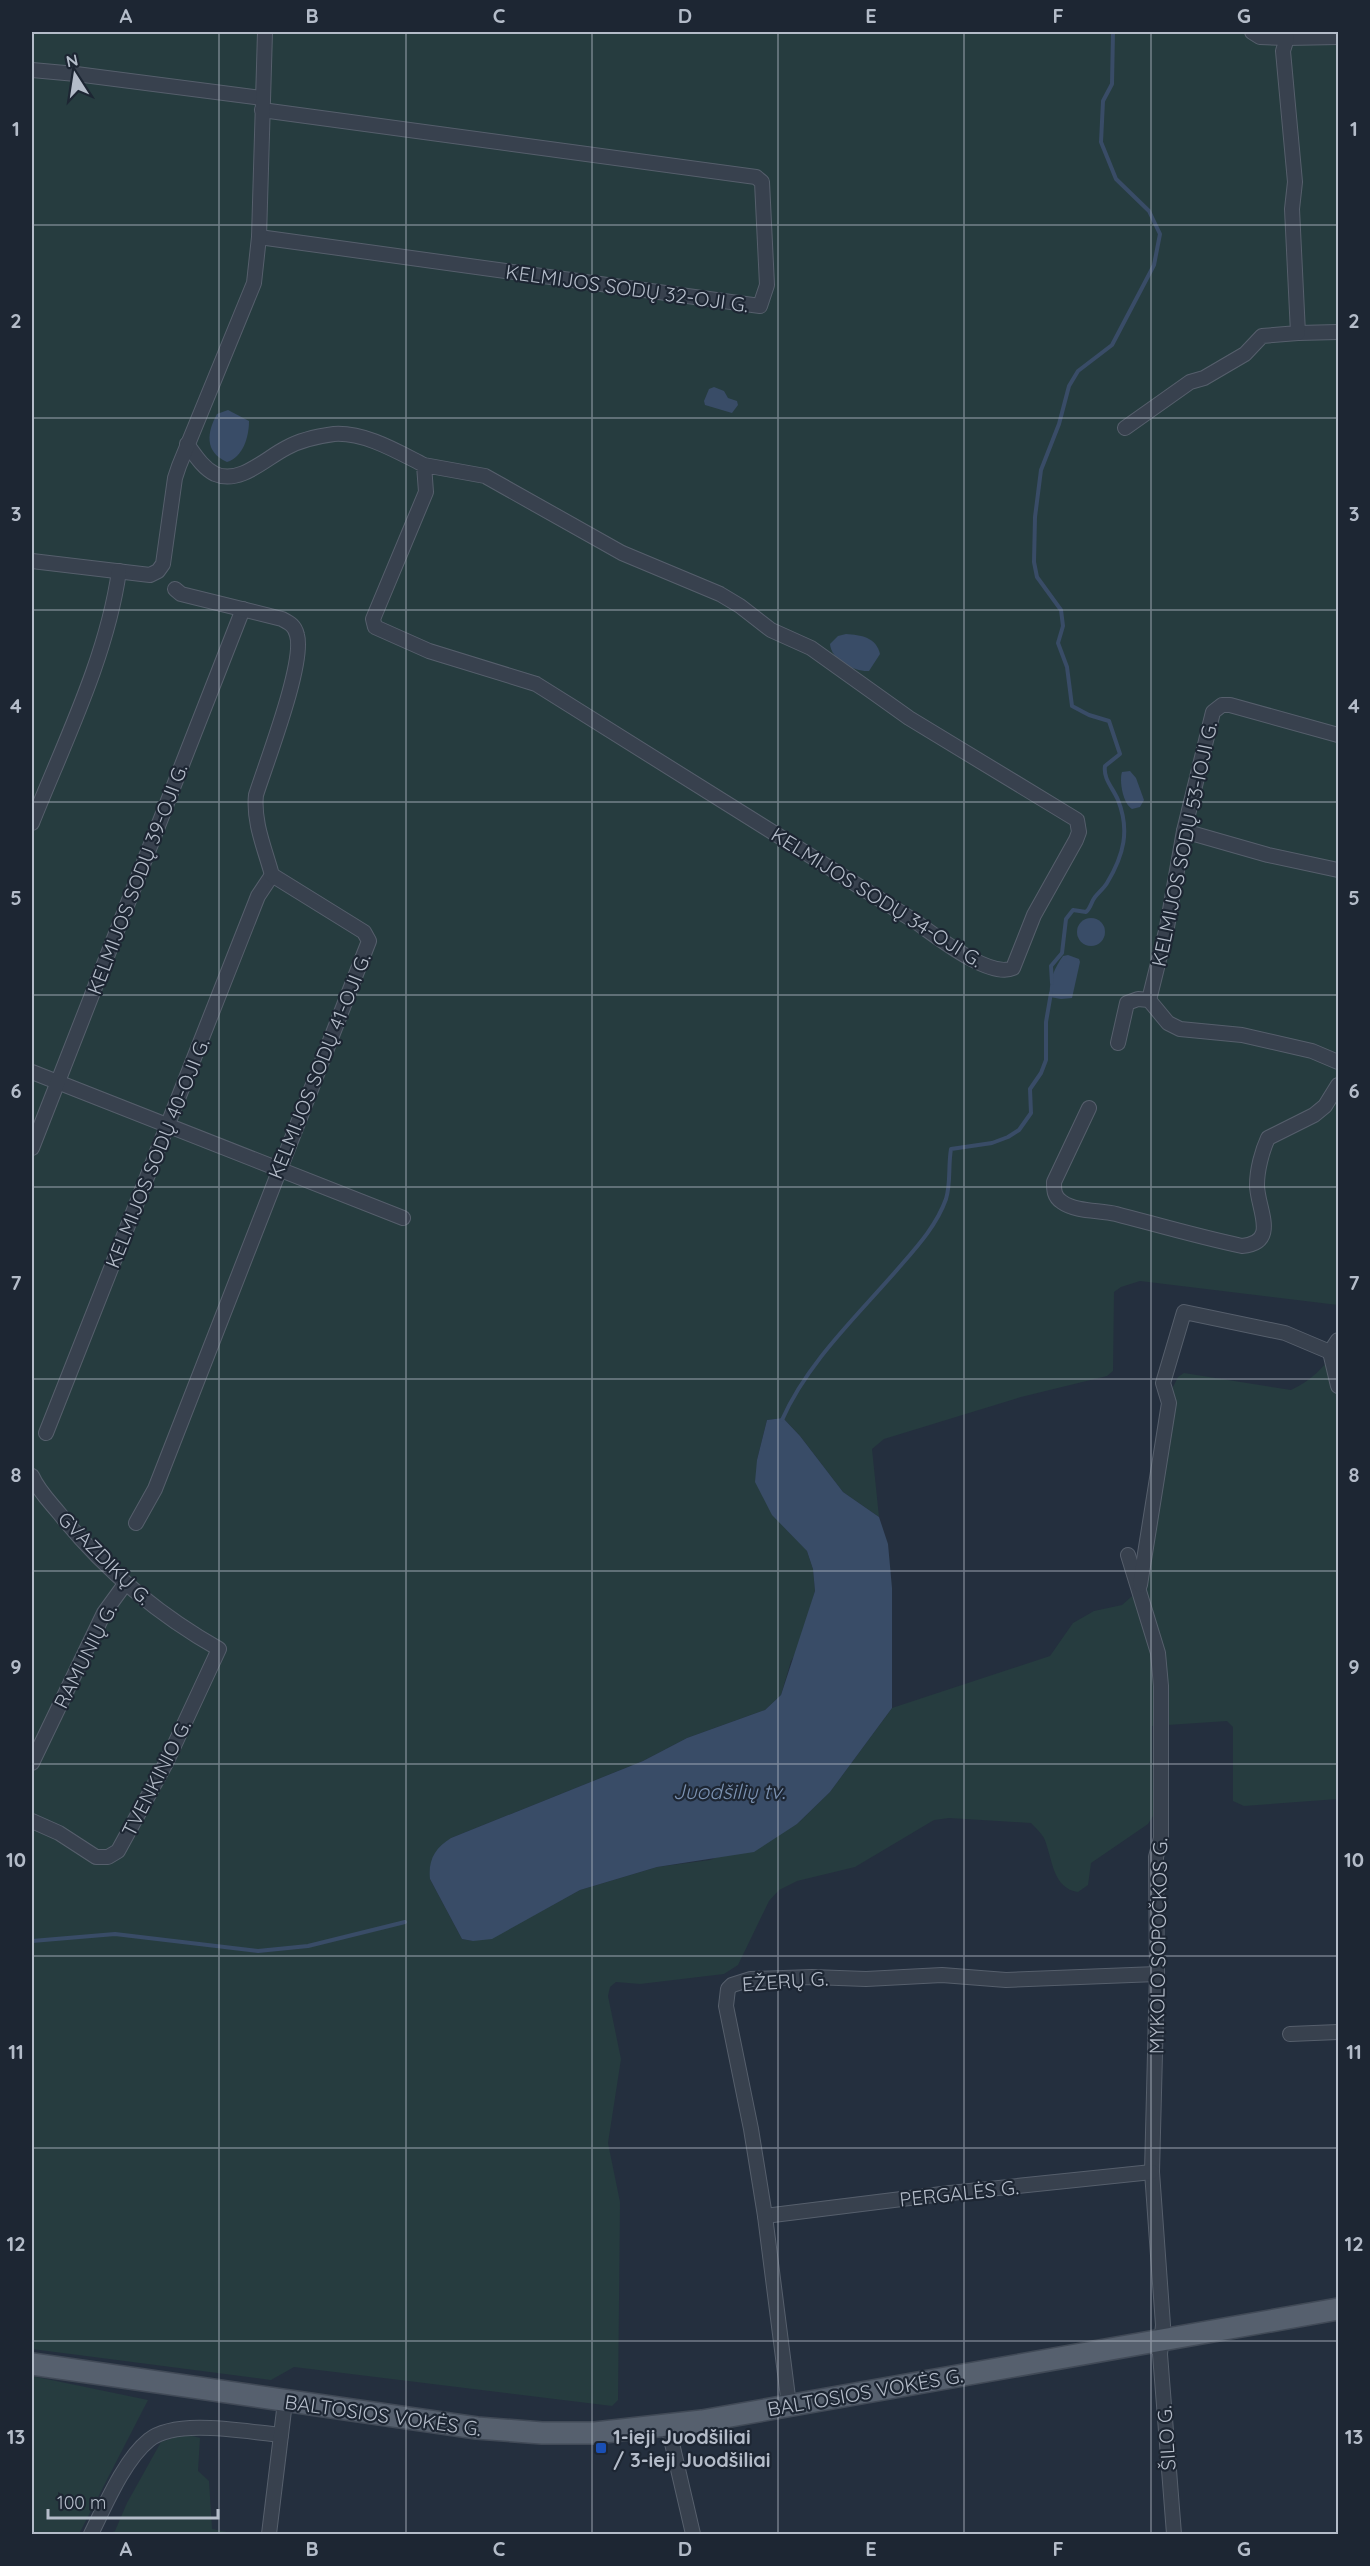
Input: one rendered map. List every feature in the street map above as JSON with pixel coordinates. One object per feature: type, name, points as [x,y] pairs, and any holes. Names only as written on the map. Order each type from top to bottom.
[{"type":"main road","name":"BALTOSIOS VOKĖS G.","points":[[32,2364],[477,2428],[542,2433],[595,2433],[668,2426],[1338,2309]]},
{"type":"street","points":[[32,561],[150,575],[158,571],[163,564],[175,478],[254,283],[259,237],[265,32]]},
{"type":"street","points":[[1252,32],[1260,37],[1338,37]]},
{"type":"street","points":[[1287,38],[1283,51],[1295,182],[1292,209],[1298,333]]},
{"type":"street","points":[[32,70],[75,74],[262,104]]},
{"type":"street","name":"KELMIJOS SODŲ 32-OJI G.","points":[[259,237],[760,306],[767,285],[762,182],[756,177],[262,104]]},
{"type":"street","points":[[1125,428],[1190,382],[1204,378],[1245,354],[1262,336],[1338,332]]},
{"type":"street","name":"KELMIJOS SODŲ 34-OJI G.","points":[[187,444],[209,470],[223,476],[252,469],[287,447],[322,436],[337,434],[354,436],[381,444],[424,465],[485,476],[622,554],[720,594],[771,630],[811,648],[909,718],[1077,820],[1079,832],[1076,840],[1034,915],[1013,968],[999,970],[962,954],[916,922],[536,684],[429,651],[375,627],[373,620],[426,492],[424,465]]},
{"type":"street","points":[[32,823],[94,667],[109,618],[118,571]]},
{"type":"street","points":[[176,589],[181,594],[289,622],[294,627],[298,641],[295,670],[256,795],[256,816],[272,875]]},
{"type":"street","name":"KELMIJOS SODŲ 39-OJI G.","points":[[32,1148],[243,609]]},
{"type":"street","name":"KELMIJOS SODŲ 53-IOJI G.","points":[[1149,1000],[1167,927],[1184,831],[1213,712],[1216,708],[1230,705],[1338,735]]},
{"type":"street","points":[[1184,831],[1269,855],[1338,870]]},
{"type":"street","name":"KELMIJOS SODŲ 40-OJI G.","points":[[46,1433],[258,897],[272,875]]},
{"type":"street","name":"KELMIJOS SODŲ 41-OJI G.","points":[[136,1523],[155,1489],[369,941],[364,932],[272,875]]},
{"type":"street","points":[[1118,1043],[1127,1003],[1138,999],[1149,1000],[1173,1026],[1242,1035],[1312,1051],[1338,1062]]},
{"type":"street","points":[[32,1072],[403,1218]]},
{"type":"street","points":[[1089,1108],[1054,1182],[1054,1193],[1060,1201],[1076,1208],[1114,1214],[1189,1235],[1242,1246],[1256,1243],[1263,1233],[1263,1214],[1257,1182],[1268,1138],[1314,1115],[1325,1106],[1338,1085]]},
{"type":"street","points":[[1139,1590],[1169,1403],[1163,1383],[1184,1312],[1286,1333],[1334,1346],[1338,1386]]},
{"type":"street","name":"GVAZDIKŲ G.","points":[[33,1485],[73,1531],[125,1584],[181,1628],[219,1649]]},
{"type":"street","name":"MYKOLO SOPOČKOS G.","points":[[1128,1555],[1158,1653],[1161,1686],[1161,1838],[1156,1857],[1157,1974],[1152,2172],[1163,2325],[1162,2341]]},
{"type":"street","name":"RAMUNIŲ G.","points":[[32,1764],[104,1613],[125,1584]]},
{"type":"street","name":"TVENKINIO G.","points":[[32,1821],[59,1833],[96,1857],[108,1857],[118,1851],[166,1763],[219,1649]]},
{"type":"street","name":"EŽERŲ G.","points":[[789,2405],[765,2216],[751,2129],[726,2006],[728,1989],[732,1985],[751,1979],[812,1977],[866,1979],[942,1975],[1006,1980],[1157,1974]]},
{"type":"street","points":[[1290,2034],[1338,2032]]},
{"type":"street","name":"PERGALĖS G.","points":[[765,2216],[950,2193],[1152,2172]]},
{"type":"street","name":"ŠILO G.","points":[[1162,2341],[1160,2354],[1174,2535]]},
{"type":"street","points":[[269,2535],[285,2402]]},
{"type":"street","points":[[668,2426],[693,2535]]},
{"type":"street","points":[[91,2535],[135,2456],[150,2439],[164,2432],[194,2428],[281,2435]]},
{"type":"green space","points":[[32,32],[1338,32],[1338,1305],[1140,1281],[1121,1287],[1114,1292],[1113,1371],[1107,1376],[1021,1397],[884,1439],[872,1449],[879,1517],[843,1492],[800,1436],[783,1418],[767,1420],[757,1460],[807,1551],[813,1569],[815,1591],[798,1650],[791,1661],[781,1695],[765,1710],[687,1738],[643,1761],[451,1838],[430,1879],[462,1939],[473,1941],[538,1913],[580,1890],[657,1867],[710,1860],[797,1824],[830,1792],[892,1708],[1050,1656],[1073,1623],[1094,1611],[1122,1605],[1139,1590],[1144,1580],[1173,1387],[1178,1377],[1184,1373],[1291,1390],[1317,1372],[1338,1348],[1338,1799],[1244,1806],[1233,1801],[1233,1727],[1227,1721],[1152,1726],[1153,1816],[1148,1824],[1091,1863],[1088,1885],[1078,1892],[1069,1889],[1058,1879],[1044,1838],[1031,1823],[949,1818],[934,1820],[855,1867],[797,1881],[779,1890],[769,1901],[738,1965],[724,1974],[640,1984],[616,1982],[610,1987],[608,1996],[621,2059],[608,2143],[620,2202],[618,2400],[612,2406],[294,2367],[271,2380],[32,2349]]},
{"type":"green space","points":[[32,2376],[148,2400],[79,2534],[32,2534]]},
{"type":"green space","points":[[185,2434],[200,2438],[198,2471],[209,2481],[212,2529],[237,2534],[107,2534],[115,2531],[127,2503],[161,2442]]},
{"type":"water","points":[[714,387],[724,391],[728,398],[737,401],[738,405],[732,413],[705,405],[704,401],[709,389]]},
{"type":"water","points":[[228,410],[249,421],[244,446],[237,456],[227,462],[214,453],[210,434],[217,414]]},
{"type":"water","points":[[846,634],[867,638],[878,648],[880,654],[869,671],[845,664],[831,650],[830,644],[838,636]]},
{"type":"water","points":[[1130,771],[1136,778],[1144,800],[1140,807],[1132,809],[1122,792],[1121,781],[1122,772]]},
{"type":"water","points":[[1091,918],[1101,922],[1105,932],[1101,942],[1091,946],[1081,942],[1077,932],[1081,922]]},
{"type":"water","points":[[1068,955],[1079,959],[1080,962],[1072,998],[1050,997],[1051,980],[1055,970],[1063,956]]},
{"type":"water","name":"Juodšilių tv.","points":[[783,1418],[800,1436],[843,1492],[879,1517],[888,1544],[892,1588],[892,1708],[830,1792],[797,1824],[754,1852],[657,1867],[580,1890],[492,1939],[473,1941],[462,1939],[430,1879],[430,1866],[434,1855],[445,1842],[643,1761],[687,1738],[765,1710],[781,1695],[815,1591],[813,1569],[807,1551],[772,1515],[755,1482],[757,1460],[767,1420]]},
{"type":"waterway","points":[[1052,983],[1051,966],[1062,953],[1066,919],[1073,910],[1086,912],[1106,885],[1118,862],[1124,832],[1122,811],[1105,771],[1105,766],[1120,754],[1109,721],[1089,715],[1072,706],[1067,667],[1058,643],[1063,626],[1061,610],[1037,577],[1034,562],[1035,517],[1041,470],[1059,424],[1069,386],[1078,371],[1112,345],[1154,265],[1160,234],[1149,211],[1116,179],[1101,142],[1103,101],[1112,84],[1113,32]]},
{"type":"waterway","points":[[782,1420],[792,1399],[819,1360],[918,1246],[937,1219],[948,1193],[951,1149],[992,1143],[1008,1137],[1019,1130],[1031,1113],[1030,1089],[1041,1073],[1046,1060],[1046,1022],[1051,993]]},
{"type":"waterway","points":[[32,1941],[115,1934],[258,1951],[308,1946],[405,1922]]},
{"type":"place","name":"1-ieji Juodšiliai / 3-ieji Juodšiliai","points":[[601,2448]]}]
